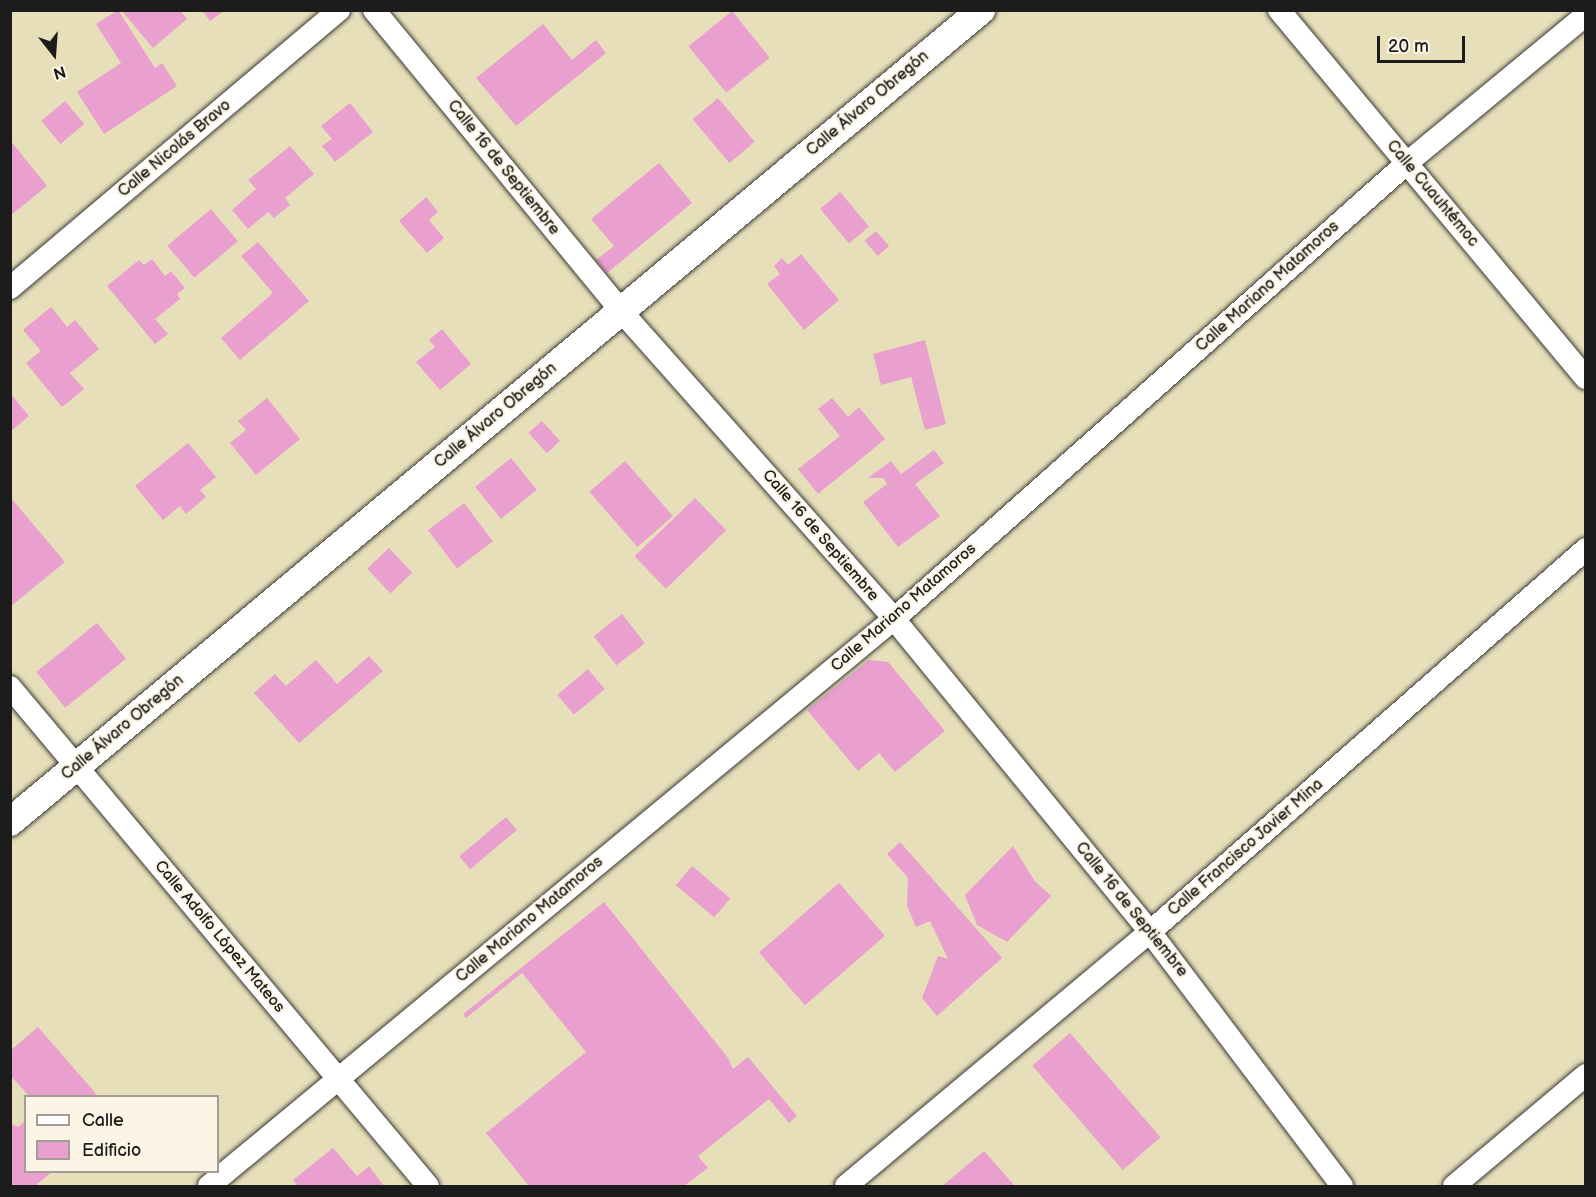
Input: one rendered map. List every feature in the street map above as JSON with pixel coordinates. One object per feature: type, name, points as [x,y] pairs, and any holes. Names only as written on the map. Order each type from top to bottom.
[{"type":"street","name":"Calle Nicolás Bravo","points":[[10,288],[339,10]]},
{"type":"street","name":"Calle 16 de Septiembre","points":[[374,10],[621,311],[894,620],[1150,932],[1342,1186]]},
{"type":"street","name":"Calle Álvaro Obregón","points":[[10,822],[981,10]]},
{"type":"street","name":"Calle Cuauhtémoc","points":[[1279,10],[1586,378]]},
{"type":"street","name":"Calle Mariano Matamoros","points":[[209,1186],[894,620],[1407,163],[1586,15]]},
{"type":"street","name":"Calle Francisco Javier Mina","points":[[846,1186],[1150,932],[1586,549]]},
{"type":"street","name":"Calle Adolfo López Mateos","points":[[10,687],[428,1186]]},
{"type":"street","points":[[1454,1186],[1586,1075]]},
{"type":"building","points":[[118,10],[155,68],[162,63],[177,86],[104,134],[77,92],[121,63],[96,24]]},
{"type":"building","points":[[121,10],[180,10],[187,19],[153,48]]},
{"type":"building","points":[[202,10],[225,10],[210,21]]},
{"type":"building","points":[[732,11],[770,58],[726,93],[688,46]]},
{"type":"building","points":[[543,24],[572,60],[596,40],[606,53],[516,126],[476,78]]},
{"type":"building","points":[[718,98],[755,142],[729,163],[693,119]]},
{"type":"building","points":[[65,101],[84,124],[61,144],[41,121]]},
{"type":"building","points":[[350,103],[373,132],[335,162],[322,146],[332,139],[321,126]]},
{"type":"building","points":[[10,140],[47,186],[10,216]]},
{"type":"building","points":[[290,146],[314,174],[285,198],[290,205],[274,218],[268,212],[248,229],[232,210],[256,189],[248,180]]},
{"type":"building","points":[[659,163],[692,203],[607,273],[596,260],[614,246],[591,219]]},
{"type":"building","points":[[840,192],[869,226],[849,243],[820,209]]},
{"type":"building","points":[[426,197],[438,212],[429,220],[444,238],[427,253],[399,221]]},
{"type":"building","points":[[211,209],[238,241],[194,278],[167,246]]},
{"type":"building","points":[[876,231],[889,246],[878,256],[865,241]]},
{"type":"building","points":[[258,242],[309,301],[240,360],[221,338],[273,293],[241,256]]},
{"type":"building","points":[[801,254],[839,300],[804,330],[767,284],[780,274],[774,266],[782,258],[788,265]]},
{"type":"building","points":[[152,259],[165,276],[171,271],[185,288],[177,294],[180,299],[155,319],[168,334],[155,344],[107,286],[139,260],[144,265]]},
{"type":"building","points":[[51,307],[67,327],[75,320],[99,349],[70,373],[84,389],[62,407],[26,363],[41,351],[23,330]]},
{"type":"building","points":[[442,329],[471,364],[440,390],[416,362],[435,347],[429,340]]},
{"type":"building","points":[[925,340],[946,424],[925,430],[911,377],[881,385],[873,354]]},
{"type":"building","points":[[10,393],[29,416],[10,432]]},
{"type":"building","points":[[267,398],[300,439],[256,475],[230,443],[246,430],[238,421]]},
{"type":"building","points":[[832,398],[848,417],[859,407],[885,439],[818,494],[798,469],[840,436],[818,409]]},
{"type":"building","points":[[542,421],[560,441],[547,453],[529,433]]},
{"type":"building","points":[[188,443],[216,477],[200,490],[206,497],[186,514],[180,506],[163,520],[135,486]]},
{"type":"building","points":[[934,450],[944,463],[915,484],[940,516],[898,547],[863,502],[887,484],[883,478],[868,478],[891,461],[901,474]]},
{"type":"building","points":[[511,458],[537,490],[501,519],[475,487]]},
{"type":"building","points":[[625,461],[673,516],[637,547],[590,492]]},
{"type":"building","points":[[10,497],[65,562],[10,607]]},
{"type":"building","points":[[695,498],[726,530],[666,589],[635,556]]},
{"type":"building","points":[[464,503],[493,541],[457,568],[428,530]]},
{"type":"building","points":[[389,548],[412,573],[390,593],[367,568]]},
{"type":"building","points":[[622,614],[645,643],[616,665],[594,636]]},
{"type":"building","points":[[97,623],[126,659],[65,708],[36,672]]},
{"type":"building","points":[[369,656],[383,671],[299,743],[254,693],[275,674],[286,686],[316,660],[337,684]]},
{"type":"building","points":[[869,660],[888,662],[945,731],[895,772],[879,753],[858,771],[807,710]]},
{"type":"building","points":[[588,669],[605,689],[574,715],[557,695]]},
{"type":"building","points":[[506,817],[517,830],[470,869],[459,856]]},
{"type":"building","points":[[900,842],[1002,958],[937,1016],[922,998],[938,956],[948,959],[930,921],[916,927],[907,906],[908,878],[887,854]]},
{"type":"building","points":[[1013,846],[1034,880],[1051,896],[1007,942],[977,925],[965,895]]},
{"type":"building","points":[[692,866],[730,898],[714,917],[676,885]]},
{"type":"building","points":[[839,883],[885,936],[805,1005],[759,953]]},
{"type":"building","points":[[604,902],[728,1058],[733,1069],[748,1057],[797,1116],[789,1123],[769,1099],[698,1156],[708,1168],[684,1186],[529,1186],[486,1133],[586,1052],[522,973],[466,1018],[463,1014]]},
{"type":"building","points":[[38,1027],[97,1095],[28,1095],[10,1075],[10,1051]]},
{"type":"building","points":[[1070,1033],[1161,1137],[1123,1170],[1032,1066]]},
{"type":"building","points":[[24,1122],[24,1173],[51,1173],[37,1184],[39,1186],[10,1186],[10,1123],[18,1127]]},
{"type":"building","points":[[333,1148],[357,1176],[369,1166],[384,1186],[298,1186],[293,1180]]},
{"type":"building","points":[[984,1151],[1015,1186],[942,1186]]}]
